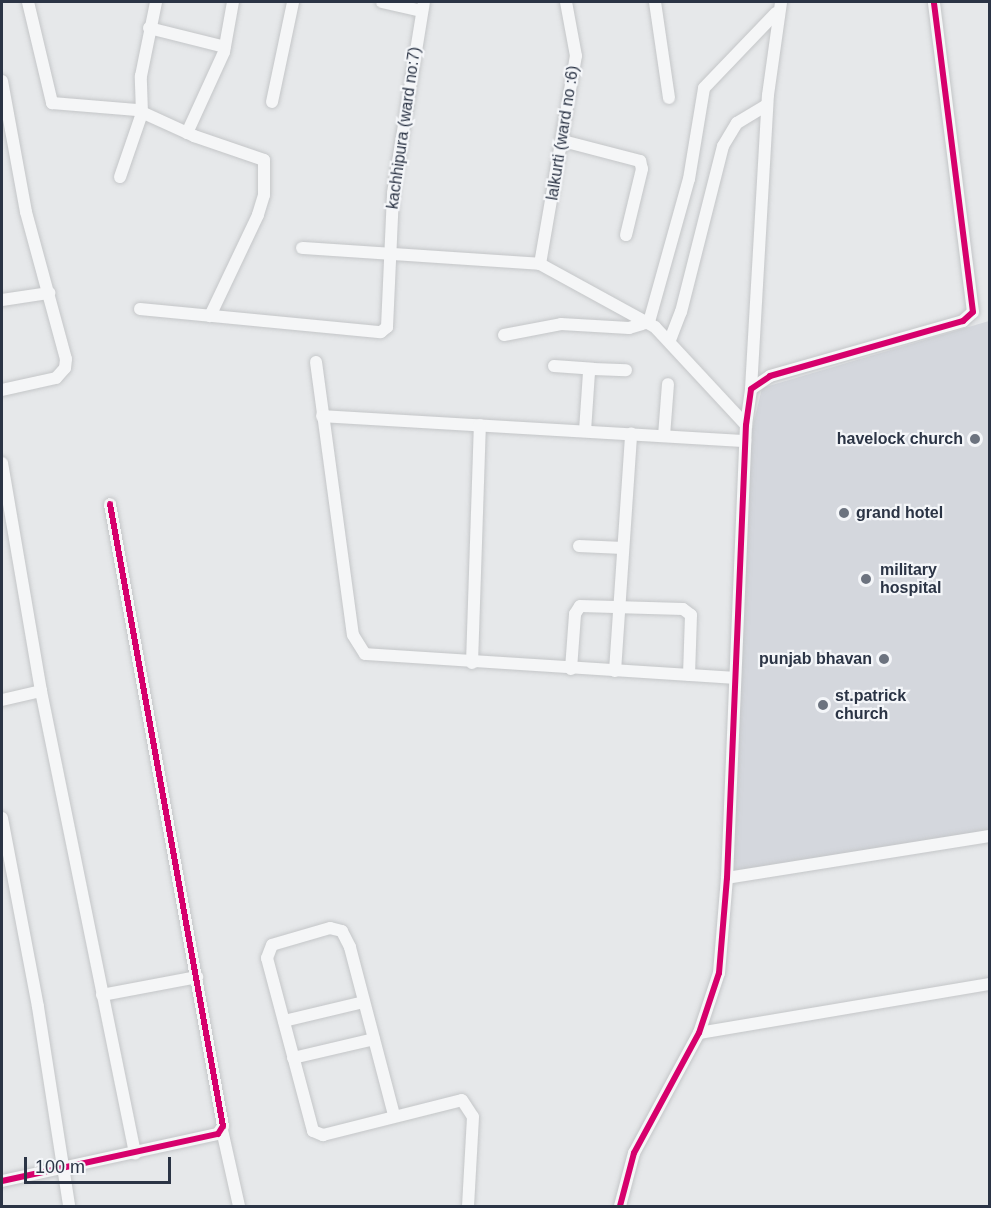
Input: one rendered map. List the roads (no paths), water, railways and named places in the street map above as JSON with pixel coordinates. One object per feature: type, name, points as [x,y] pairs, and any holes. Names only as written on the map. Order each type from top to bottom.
[{"type":"street","points":[[28,2],[52,103],[114,105],[142,113],[187,133],[261,158],[265,164],[264,195],[252,233],[210,316],[140,309]]},
{"type":"street","points":[[120,177],[142,113],[141,76],[156,2]]},
{"type":"street","points":[[187,133],[225,47],[233,2]]},
{"type":"street","points":[[272,102],[293,2]]},
{"type":"street","points":[[382,2],[423,6]]},
{"type":"street","name":"lalkurti (ward no :6)","points":[[540,264],[576,56],[566,2]]},
{"type":"street","points":[[655,2],[669,98]]},
{"type":"street","points":[[751,390],[770,375],[969,318],[974,305],[934,2]]},
{"type":"street","name":"kachhipura (ward no:7)","points":[[210,316],[381,332],[389,324],[398,151],[423,6]]},
{"type":"street","points":[[620,1206],[634,1153],[699,1033],[719,973],[727,878],[745,441],[751,390],[767,105],[778,7]]},
{"type":"street","points":[[649,322],[689,179],[704,88],[778,7]]},
{"type":"street","points":[[149,28],[225,47]]},
{"type":"street","points":[[2,81],[8,141],[66,359],[65,368],[56,378],[2,390]]},
{"type":"street","points":[[669,340],[681,312],[723,146],[736,123],[767,105]]},
{"type":"street","points":[[563,141],[640,161],[642,169],[626,236]]},
{"type":"street","points":[[302,248],[540,264],[649,322],[669,340],[746,425]]},
{"type":"street","points":[[2,300],[49,293]]},
{"type":"street","points":[[504,334],[561,324],[629,328],[649,322]]},
{"type":"street","points":[[315,362],[355,642],[365,654],[472,663],[734,678]]},
{"type":"street","points":[[554,366],[626,370]]},
{"type":"street","points":[[585,431],[587,380],[593,369]]},
{"type":"street","points":[[664,436],[668,384]]},
{"type":"street","points":[[322,416],[745,441]]},
{"type":"street","points":[[472,663],[480,425]]},
{"type":"street","points":[[615,671],[631,434]]},
{"type":"street","points":[[2,464],[41,691],[135,1154]]},
{"type":"street","points":[[110,504],[197,977],[222,1130],[239,1206]]},
{"type":"street","points":[[579,546],[623,548]]},
{"type":"street","points":[[571,669],[577,609],[586,605],[688,610],[692,619],[688,675]]},
{"type":"street","points":[[2,700],[41,691]]},
{"type":"street","points":[[2,818],[38,1007],[69,1206]]},
{"type":"street","points":[[727,878],[990,836]]},
{"type":"street","points":[[394,1115],[344,935],[330,928],[268,948],[267,958],[315,1134],[394,1115],[456,1099],[469,1106],[473,1117],[468,1206]]},
{"type":"street","points":[[102,995],[197,977]]},
{"type":"street","points":[[699,1033],[990,984]]},
{"type":"street","points":[[284,1021],[364,1002]]},
{"type":"street","points":[[293,1058],[374,1039]]},
{"type":"street","points":[[2,1180],[135,1154],[222,1130]]},
{"type":"place","name":"havelock church","points":[[975,439]]},
{"type":"place","name":"grand hotel","points":[[844,513]]},
{"type":"place","name":"military hospital","points":[[866,579]]},
{"type":"place","name":"punjab bhavan","points":[[884,659]]},
{"type":"place","name":"st.patrick church","points":[[823,705]]}]
